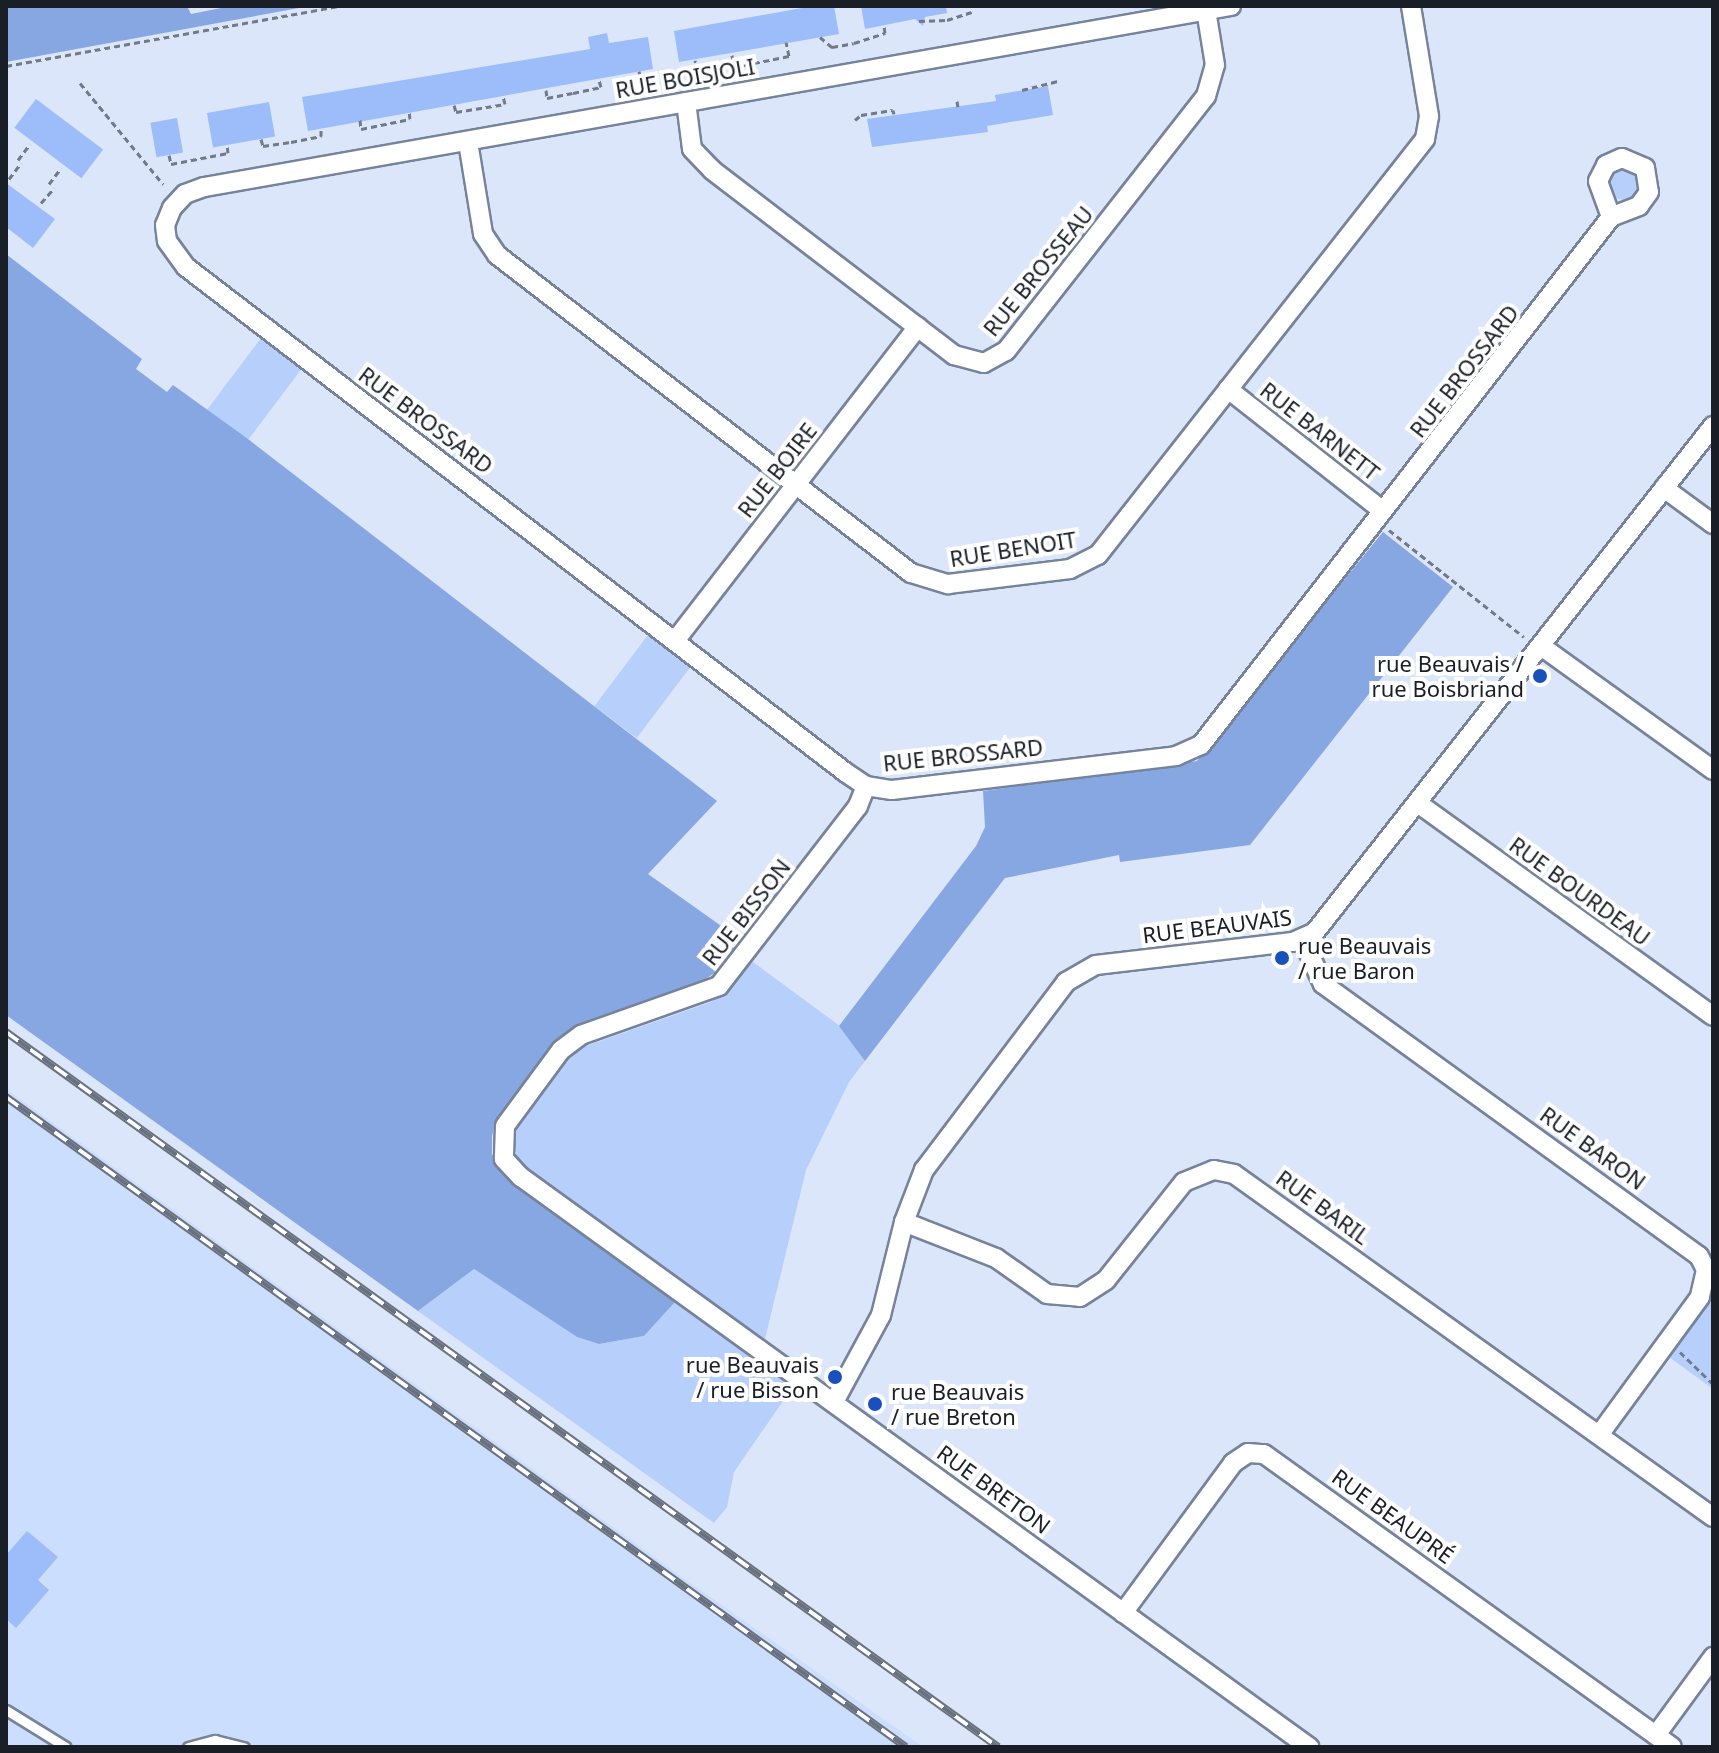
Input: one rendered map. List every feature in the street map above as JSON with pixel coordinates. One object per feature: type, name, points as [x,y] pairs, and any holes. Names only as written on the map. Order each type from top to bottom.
[{"type":"street","name":"RUE BOISJOLI","points":[[165,225],[178,200],[193,190],[1231,6]]},
{"type":"street","name":"RUE BENOIT","points":[[468,142],[483,234],[497,255],[796,485],[930,582],[1078,567],[1098,555],[1425,139],[1429,116],[1411,6]]},
{"type":"street","name":"RUE BROSSEAU","points":[[686,102],[692,149],[702,161],[968,363],[992,362],[1006,351],[1210,89],[1215,65],[1206,10]]},
{"type":"street","name":"RUE BROSSARD","points":[[165,225],[170,249],[186,267],[866,786],[892,790],[1193,750],[1385,519],[1611,217]]},
{"type":"street","name":"RUE BOIRE","points":[[675,641],[918,327]]},
{"type":"street","name":"RUE BARNETT","points":[[1228,389],[1385,519]]},
{"type":"street","name":"RUE BEAUVAIS","points":[[834,1402],[881,1315],[904,1222],[924,1170],[1066,982],[1080,971],[1303,940],[1315,932],[1419,804],[1535,644],[1713,426]]},
{"type":"street","points":[[1664,488],[1713,524]]},
{"type":"street","points":[[1535,644],[1713,770]]},
{"type":"street","name":"RUE BISSON","points":[[502,1151],[509,1119],[574,1039],[702,995],[724,981],[858,806],[866,786]]},
{"type":"street","name":"RUE BOURDEAU","points":[[1419,804],[1713,1016]]},
{"type":"street","name":"RUE BARON","points":[[1303,940],[1323,984],[1699,1256],[1706,1270],[1704,1288],[1599,1435]]},
{"type":"street","name":"RUE BRETON","points":[[502,1151],[521,1177],[1309,1747]]},
{"type":"street","name":"RUE BARIL","points":[[904,1222],[985,1253],[1047,1294],[1080,1297],[1106,1280],[1177,1187],[1205,1171],[1224,1171],[1243,1179],[1713,1517]]},
{"type":"street","name":"RUE BEAUPRÉ","points":[[1123,1613],[1233,1463],[1248,1453],[1264,1454],[1672,1747]]},
{"type":"street","points":[[1656,1735],[1713,1657]]},
{"type":"lane","points":[[6,1710],[66,1747]]},
{"type":"lane","points":[[188,1747],[215,1740],[244,1747]]},
{"type":"path","points":[[6,66],[339,6]]},
{"type":"path","points":[[1013,6],[1029,6]]},
{"type":"path","points":[[919,21],[972,12]]},
{"type":"path","points":[[820,37],[832,47],[885,33],[884,26]]},
{"type":"path","points":[[732,55],[734,67],[789,56],[786,42]]},
{"type":"path","points":[[639,71],[641,82],[697,72],[695,60]]},
{"type":"path","points":[[546,90],[547,98],[601,87],[599,80]]},
{"type":"path","points":[[1022,90],[1058,81]]},
{"type":"path","points":[[80,83],[163,184]]},
{"type":"path","points":[[454,105],[456,112],[505,104],[503,96]]},
{"type":"path","points":[[957,101],[958,107]]},
{"type":"path","points":[[855,120],[861,115],[893,110],[894,114]]},
{"type":"path","points":[[360,120],[361,129],[410,119],[409,111]]},
{"type":"path","points":[[261,139],[263,146],[277,144],[321,136],[321,129]]},
{"type":"path","points":[[9,179],[30,144]]},
{"type":"path","points":[[169,155],[171,164],[228,153],[227,145]]},
{"type":"path","points":[[41,203],[61,168]]},
{"type":"path","points":[[1385,519],[1535,644]]},
{"type":"path","points":[[1667,1343],[1713,1384]]},
{"type":"shaded area","points":[[6,6],[187,6],[191,14],[231,6],[310,6],[6,62]]},
{"type":"shaded area","points":[[1624,170],[1635,174],[1639,185],[1635,196],[1624,200],[1613,196],[1609,185],[1613,174]]},
{"type":"shaded area","points":[[6,254],[142,359],[136,369],[167,392],[173,385],[248,439],[717,801],[648,874],[741,940],[724,966],[689,991],[567,1032],[540,1060],[496,1120],[492,1136],[492,1154],[506,1178],[675,1302],[644,1336],[599,1344],[577,1337],[474,1269],[418,1311],[6,1015]]},
{"type":"shaded area","points":[[261,338],[302,369],[247,441],[206,411]]},
{"type":"shaded area","points":[[1383,532],[1453,587],[1250,845],[1120,862],[1119,855],[1005,878],[865,1061],[839,1026],[976,846],[985,827],[983,791],[1197,761]]},
{"type":"shaded area","points":[[648,635],[690,667],[637,738],[594,706]]},
{"type":"shaded area","points":[[753,962],[848,1032],[865,1061],[849,1082],[806,1170],[765,1339],[521,1167],[511,1141],[514,1129],[572,1051],[711,1002]]},
{"type":"shaded area","points":[[6,1089],[685,1579],[923,1747],[6,1747]]},
{"type":"shaded area","points":[[474,1269],[577,1337],[599,1344],[644,1336],[675,1302],[792,1388],[734,1472],[727,1507],[714,1523],[418,1311]]},
{"type":"shaded area","points":[[1713,1291],[1713,1389],[1669,1357]]},
{"type":"building","points":[[813,6],[834,6],[839,34],[679,62],[674,31]]},
{"type":"building","points":[[861,6],[946,6],[947,13],[925,17],[923,26],[915,19],[865,29]]},
{"type":"building","points":[[607,33],[609,43],[648,37],[653,69],[308,131],[302,97],[590,49],[588,37]]},
{"type":"building","points":[[1048,86],[1053,115],[987,126],[988,132],[872,147],[867,119],[996,101],[995,95]]},
{"type":"building","points":[[36,99],[103,150],[81,178],[14,128]]},
{"type":"building","points":[[269,102],[275,136],[213,147],[207,113]]},
{"type":"building","points":[[177,118],[183,152],[156,157],[150,123]]},
{"type":"building","points":[[6,183],[55,219],[33,248],[6,227]]},
{"type":"building","points":[[27,1531],[58,1557],[38,1580],[49,1590],[16,1628],[6,1619],[6,1555]]},
{"type":"railway","points":[[6,1032],[998,1747]]},
{"type":"railway","points":[[6,1097],[906,1747]]},
{"type":"place","name":"rue Beauvais / rue Boisbriand","points":[[1540,676]]},
{"type":"place","name":"rue Beauvais / rue Baron","points":[[1282,958]]},
{"type":"place","name":"rue Beauvais / rue Bisson","points":[[835,1377]]},
{"type":"place","name":"rue Beauvais / rue Breton","points":[[875,1404]]}]
